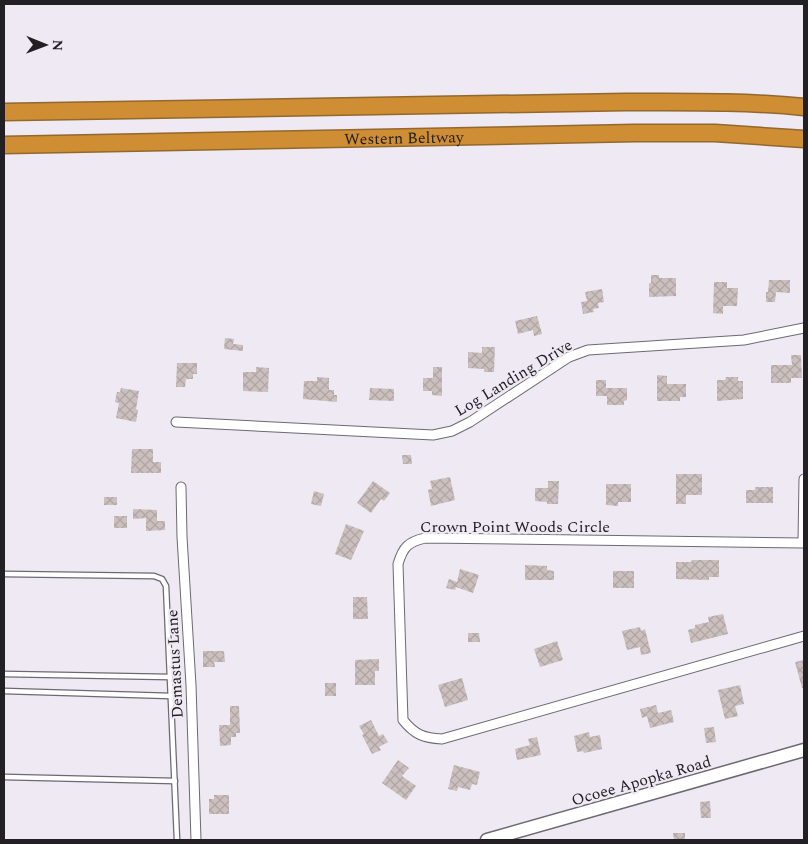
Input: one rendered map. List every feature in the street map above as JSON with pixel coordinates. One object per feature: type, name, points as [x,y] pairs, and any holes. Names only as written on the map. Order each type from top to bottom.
[{"type":"highway","name":"Western Beltway","points":[[4,112],[636,102],[731,102],[804,107]]},
{"type":"highway","name":"Western Beltway","points":[[4,145],[635,133],[715,133],[802,138]]},
{"type":"main road","name":"Ocoee Apopka Road","points":[[487,840],[804,750]]},
{"type":"street","name":"Log Landing Drive","points":[[176,422],[433,435],[452,431],[470,422],[569,357],[588,350],[744,340],[804,328]]},
{"type":"street","points":[[804,479],[804,543]]},
{"type":"street","name":"Demastus Lane","points":[[182,487],[182,538],[191,685],[196,840]]},
{"type":"street","name":"Crown Point Woods Circle","points":[[804,543],[425,538],[411,542],[401,552],[398,564],[403,720],[411,730],[427,738],[442,739],[804,636]]},
{"type":"lane","points":[[4,574],[154,576],[162,579],[166,586],[177,840]]},
{"type":"lane","points":[[4,674],[170,678]]},
{"type":"lane","points":[[4,691],[171,696]]},
{"type":"lane","points":[[4,777],[175,781]]},
{"type":"building","points":[[651,275],[659,275],[659,278],[676,278],[676,296],[649,297]]},
{"type":"building","points":[[769,280],[790,280],[790,293],[776,292],[775,302],[766,302]]},
{"type":"building","points":[[714,282],[727,282],[727,288],[738,288],[737,306],[723,306],[723,314],[713,313]]},
{"type":"building","points":[[602,289],[604,302],[598,303],[599,308],[593,309],[594,312],[583,314],[581,302],[587,301],[585,292]]},
{"type":"building","points":[[537,316],[542,334],[534,336],[533,330],[518,334],[515,321]]},
{"type":"building","points":[[225,338],[234,339],[233,344],[243,345],[243,351],[224,349]]},
{"type":"building","points":[[482,347],[495,347],[494,372],[484,372],[484,369],[468,368],[468,352],[482,353]]},
{"type":"building","points":[[791,355],[801,355],[802,378],[791,378],[791,383],[771,383],[771,365],[792,365]]},
{"type":"building","points":[[177,363],[197,363],[197,374],[193,374],[193,379],[186,379],[185,387],[176,387]]},
{"type":"building","points":[[256,367],[269,368],[268,392],[243,391],[243,372],[256,372]]},
{"type":"building","points":[[433,367],[442,367],[442,396],[432,395],[432,391],[423,391],[423,378],[433,378]]},
{"type":"building","points":[[657,375],[667,376],[667,384],[686,384],[686,397],[680,397],[680,401],[657,401]]},
{"type":"building","points":[[317,377],[329,378],[329,390],[334,390],[334,395],[337,395],[337,402],[303,399],[304,381],[317,381]]},
{"type":"building","points":[[726,377],[738,377],[738,381],[743,381],[743,399],[717,401],[717,380],[725,380]]},
{"type":"building","points":[[596,380],[606,380],[606,388],[627,388],[627,400],[624,401],[624,405],[607,405],[607,396],[596,396]]},
{"type":"building","points":[[121,388],[139,391],[136,422],[116,418],[119,403],[115,402],[117,392],[120,392]]},
{"type":"building","points":[[370,388],[394,389],[394,401],[369,400]]},
{"type":"building","points":[[132,449],[153,449],[153,462],[161,462],[161,473],[131,473]]},
{"type":"building","points":[[402,455],[411,455],[412,464],[403,464]]},
{"type":"building","points":[[676,474],[702,474],[702,495],[686,495],[686,504],[676,504]]},
{"type":"building","points":[[450,477],[455,500],[431,506],[428,490],[432,489],[430,481]]},
{"type":"building","points":[[373,481],[390,493],[384,501],[381,499],[371,513],[357,503]]},
{"type":"building","points":[[548,481],[559,481],[558,504],[535,501],[535,488],[548,488]]},
{"type":"building","points":[[606,484],[631,484],[631,502],[618,502],[618,506],[606,505]]},
{"type":"building","points":[[755,487],[773,487],[773,503],[746,503],[746,490],[755,490]]},
{"type":"building","points":[[314,491],[324,494],[321,506],[311,504]]},
{"type":"building","points":[[104,497],[117,497],[117,505],[104,505]]},
{"type":"building","points":[[133,509],[157,510],[157,521],[165,521],[165,530],[146,531],[146,518],[133,519]]},
{"type":"building","points":[[114,516],[127,516],[127,528],[114,528]]},
{"type":"building","points":[[346,524],[364,531],[351,560],[335,554]]},
{"type":"building","points":[[692,560],[719,560],[719,577],[709,577],[709,580],[676,579],[676,562],[691,562]]},
{"type":"building","points":[[525,565],[547,566],[547,570],[554,571],[554,580],[525,580]]},
{"type":"building","points":[[460,569],[479,575],[473,593],[456,587],[455,590],[446,588],[449,579],[457,582]]},
{"type":"building","points":[[613,571],[634,571],[634,588],[613,588]]},
{"type":"building","points":[[353,597],[367,597],[368,619],[353,619]]},
{"type":"building","points":[[723,614],[728,634],[691,643],[688,630],[695,628],[695,625],[709,622],[708,617]]},
{"type":"building","points":[[640,627],[641,631],[645,629],[651,653],[641,655],[640,647],[627,650],[622,631]]},
{"type":"building","points":[[468,633],[479,633],[480,642],[468,642]]},
{"type":"building","points":[[557,641],[563,660],[540,667],[534,649]]},
{"type":"building","points":[[203,651],[224,651],[225,662],[214,662],[215,667],[203,667]]},
{"type":"building","points":[[379,659],[379,671],[375,671],[375,685],[355,685],[355,660]]},
{"type":"building","points":[[804,660],[804,688],[802,688],[795,662]]},
{"type":"building","points":[[462,678],[468,700],[445,707],[438,685]]},
{"type":"building","points":[[325,683],[336,683],[336,696],[325,696]]},
{"type":"building","points":[[740,685],[744,704],[735,706],[738,716],[725,719],[718,690]]},
{"type":"building","points":[[656,705],[658,713],[671,710],[674,722],[650,728],[647,716],[642,718],[640,709]]},
{"type":"building","points":[[230,706],[239,706],[240,733],[236,733],[236,737],[231,737],[231,745],[220,746],[219,725],[230,725]]},
{"type":"building","points":[[371,720],[379,736],[383,734],[388,742],[379,747],[381,750],[372,754],[359,726]]},
{"type":"building","points":[[714,727],[716,742],[706,743],[704,728]]},
{"type":"building","points":[[589,732],[590,737],[600,735],[602,749],[584,753],[583,751],[577,752],[574,736]]},
{"type":"building","points":[[537,737],[541,755],[517,760],[515,749],[530,745],[528,739]]},
{"type":"building","points":[[398,760],[409,768],[402,776],[416,786],[406,800],[382,783]]},
{"type":"building","points":[[454,765],[480,772],[477,785],[472,784],[470,790],[458,787],[457,791],[448,789]]},
{"type":"building","points":[[214,795],[229,795],[229,814],[209,814],[209,799],[214,799]]},
{"type":"building","points":[[710,801],[711,818],[701,818],[700,802]]},
{"type":"building","points":[[673,833],[685,833],[685,840],[674,840]]}]
